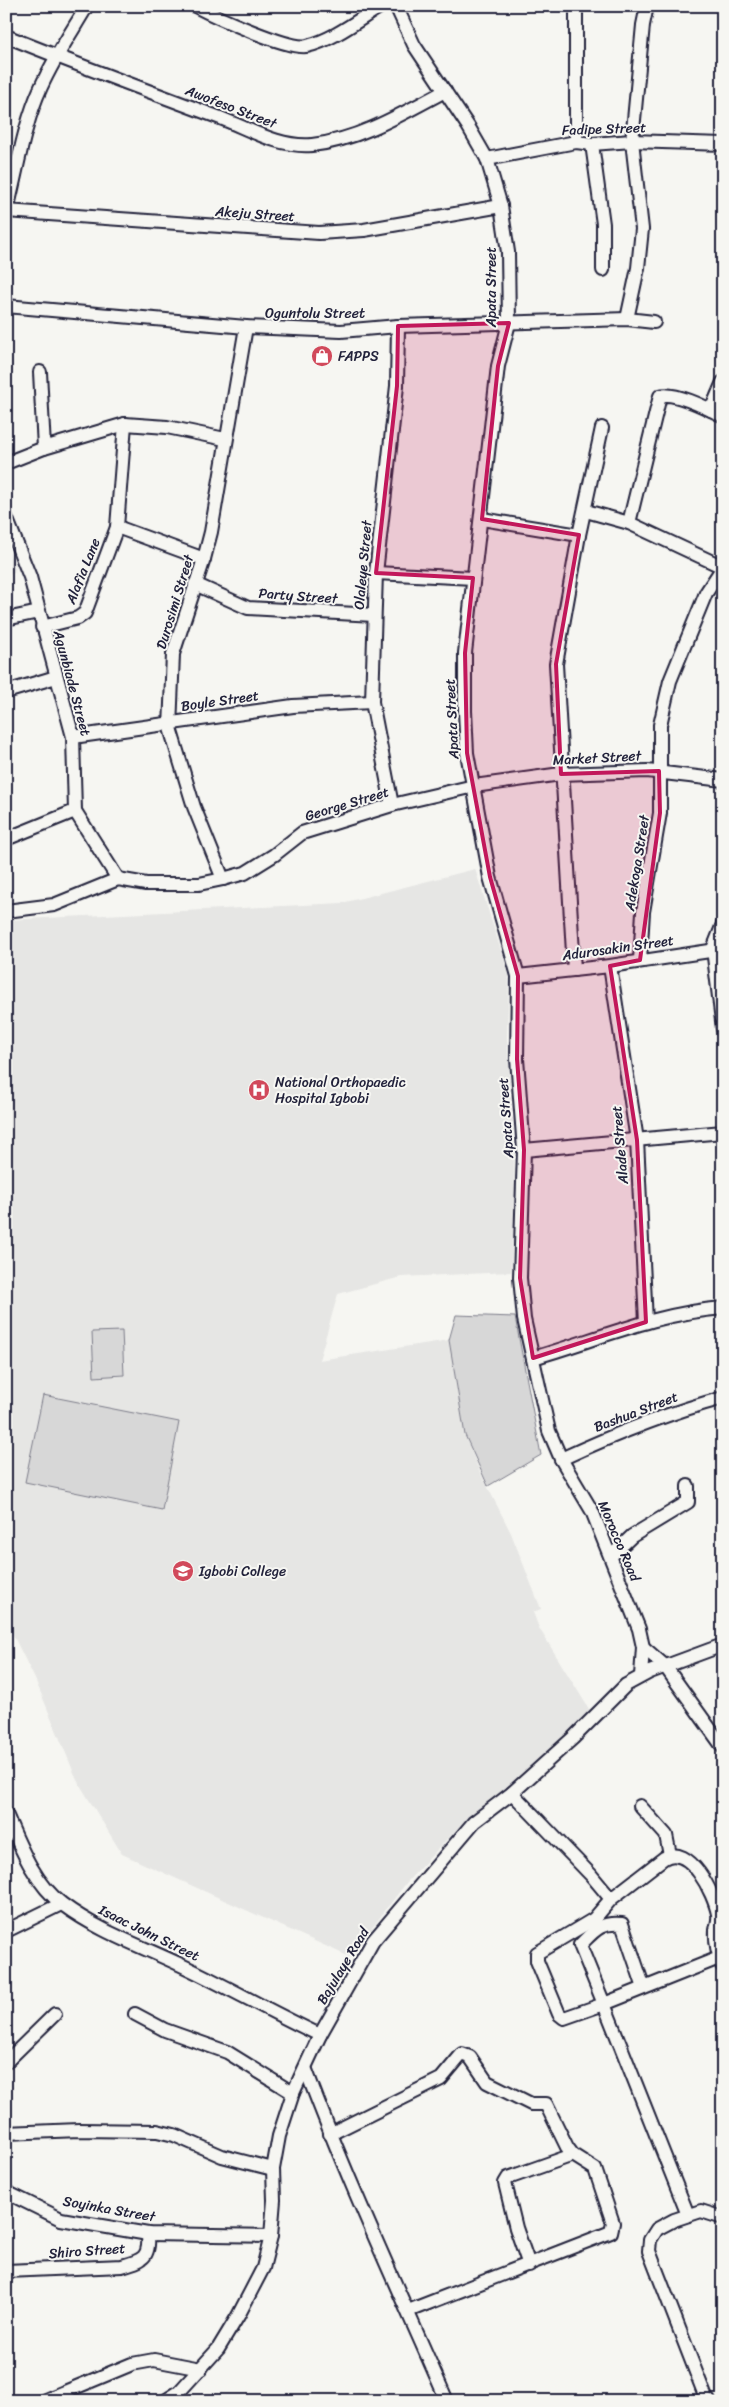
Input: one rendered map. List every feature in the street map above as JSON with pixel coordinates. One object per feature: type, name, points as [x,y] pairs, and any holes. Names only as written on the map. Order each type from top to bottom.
[{"type":"street","points":[[7,212],[27,131],[40,89],[56,56],[87,6]]},
{"type":"street","points":[[195,6],[213,16],[287,43],[305,47],[324,40],[381,6]]},
{"type":"street","name":"Apata Street","points":[[396,6],[414,45],[487,159],[501,206],[508,252],[509,323],[498,366],[482,519],[473,578],[465,672],[467,753],[490,877],[518,976],[517,1059],[524,1150],[520,1278],[524,1319],[549,1431],[559,1455]]},
{"type":"street","points":[[576,6],[576,142]]},
{"type":"street","points":[[627,320],[638,268],[642,229],[632,141],[643,25],[647,6]]},
{"type":"street","name":"Awofeso Street","points":[[6,36],[239,124],[286,145],[311,145],[334,141],[386,121],[445,92]]},
{"type":"street","name":"Fadipe Street","points":[[487,159],[576,142],[592,144],[632,141],[723,144]]},
{"type":"street","points":[[592,144],[603,224],[603,270]]},
{"type":"street","name":"Akeju Street","points":[[7,212],[319,234],[364,230],[501,206]]},
{"type":"street","name":"Oguntolu Street","points":[[6,306],[246,327],[341,331],[398,326],[627,320],[654,322]]},
{"type":"street","name":"Olaleye Street","points":[[392,805],[372,702],[376,573],[397,386],[398,326]]},
{"type":"street","name":"Durosimi Street","points":[[223,879],[194,807],[171,734],[173,654],[204,559],[246,327]]},
{"type":"street","points":[[40,372],[44,448]]},
{"type":"street","points":[[586,511],[629,523],[660,396],[665,394],[717,413],[723,382]]},
{"type":"street","points":[[125,424],[117,527],[204,559]]},
{"type":"street","points":[[6,462],[44,448],[125,424],[167,427],[225,439]]},
{"type":"street","points":[[574,970],[556,664],[579,535],[586,511],[602,428]]},
{"type":"street","name":"Agunbiade Street","points":[[6,517],[30,577],[73,737],[75,811]]},
{"type":"street","points":[[482,519],[579,535]]},
{"type":"street","name":"Adekoga Street","points":[[629,523],[723,567],[706,594],[670,681],[660,725],[660,813],[644,912],[640,960]]},
{"type":"street","name":"Alafia Lane","points":[[42,627],[78,618],[85,613],[117,527]]},
{"type":"street","points":[[376,573],[473,578]]},
{"type":"street","name":"Party Street","points":[[195,584],[248,608],[374,615]]},
{"type":"street","points":[[6,619],[39,612]]},
{"type":"street","points":[[6,692],[56,677]]},
{"type":"street","name":"Boyle Street","points":[[73,737],[293,706],[372,702]]},
{"type":"street","name":"Market Street","points":[[474,786],[561,774],[659,771],[723,780]]},
{"type":"street","name":"George Street","points":[[6,911],[54,905],[118,879],[155,884],[199,884],[223,879],[245,873],[274,855],[302,833],[392,805],[474,786]]},
{"type":"street","points":[[6,839],[75,811],[118,879]]},
{"type":"street","points":[[723,924],[718,949],[723,1029]]},
{"type":"street","name":"Adurosakin Street","points":[[518,976],[610,966],[718,949]]},
{"type":"street","name":"Alade Street","points":[[610,966],[637,1140],[646,1322]]},
{"type":"street","points":[[524,1150],[723,1132]]},
{"type":"street","points":[[533,1358],[646,1322],[723,1308]]},
{"type":"street","name":"Bashua Street","points":[[559,1455],[594,1444],[686,1409],[723,1398]]},
{"type":"street","name":"Morocco Road","points":[[559,1455],[592,1511],[639,1629],[643,1648],[641,1676]]},
{"type":"street","points":[[610,1556],[632,1536],[688,1502],[688,1486]]},
{"type":"street","name":"Bajulaye Road","points":[[165,2401],[179,2392],[218,2349],[263,2268],[271,2236],[274,2200],[273,2169],[279,2136],[293,2093],[306,2070],[320,2035],[373,1941],[474,1822],[512,1793],[573,1738],[626,1685],[641,1676],[665,1666],[723,1645]]},
{"type":"street","points":[[643,1648],[665,1666],[723,1747]]},
{"type":"street","points":[[512,1793],[591,1875],[610,1899]]},
{"type":"street","points":[[640,1806],[666,1835],[670,1855]]},
{"type":"street","name":"Isaac John Street","points":[[6,1814],[25,1858],[61,1904],[106,1930],[320,2035]]},
{"type":"street","points":[[670,1855],[684,1857],[701,1873],[718,1915],[716,1931],[721,1962],[564,2018],[560,2014],[541,1971],[537,1953],[594,1919],[610,1899],[670,1855]]},
{"type":"street","points":[[6,1931],[61,1904]]},
{"type":"street","points":[[644,1988],[622,1924],[608,1923],[596,1929],[580,1945],[688,2215]]},
{"type":"street","points":[[6,2062],[55,2014]]},
{"type":"street","points":[[135,2014],[166,2030],[227,2052],[293,2093]]},
{"type":"street","points":[[330,2134],[441,2079],[462,2054],[470,2057],[487,2082],[532,2104],[546,2104],[551,2111],[558,2133],[573,2155],[595,2170],[613,2223],[610,2232],[408,2311]]},
{"type":"street","points":[[306,2070],[330,2134],[375,2241],[447,2401]]},
{"type":"street","points":[[6,2133],[79,2130],[157,2131],[174,2135],[222,2156],[273,2169]]},
{"type":"street","points":[[529,2265],[516,2228],[505,2183],[508,2178],[573,2155]]},
{"type":"street","name":"Soyinka Street","points":[[6,2192],[61,2219],[148,2234],[271,2236]]},
{"type":"street","points":[[709,2401],[706,2398],[649,2252],[650,2240],[657,2229],[701,2211],[723,2218]]},
{"type":"street","name":"Shiro Street","points":[[6,2270],[122,2266],[140,2261],[145,2256],[149,2248],[148,2234]]},
{"type":"street","points":[[44,2401],[132,2364],[154,2360],[201,2369]]},
{"type":"highlighted area","points":[[509,323],[498,366],[482,519],[579,535],[556,664],[561,774],[659,771],[660,813],[640,960],[610,966],[637,1140],[646,1322],[533,1358],[520,1278],[524,1150],[517,1059],[518,976],[490,877],[467,753],[465,653],[473,578],[376,573],[397,386],[398,326]]},
{"type":"shaded area","points":[[6,543],[15,569],[14,573],[6,576]]},
{"type":"shaded area","points":[[475,869],[509,975],[507,1037],[513,1123],[515,1200],[511,1272],[401,1277],[338,1294],[319,1360],[449,1340],[465,1435],[479,1470],[511,1533],[541,1609],[533,1612],[539,1628],[594,1717],[529,1772],[467,1818],[407,1882],[350,1957],[122,1854],[77,1780],[35,1679],[6,1621],[6,920],[342,903]]},
{"type":"shaded area","points":[[456,1315],[515,1317],[541,1455],[488,1486],[465,1435],[449,1340]]},
{"type":"shaded area","points":[[122,1331],[124,1375],[94,1377],[92,1332]]},
{"type":"shaded area","points":[[43,1395],[179,1422],[162,1510],[25,1482]]},
{"type":"place","name":"FAPPS","points":[[322,356]]},
{"type":"place","name":"National Orthopaedic Hospital Igbobi","points":[[259,1090]]},
{"type":"place","name":"Igbobi College","points":[[183,1571]]}]
